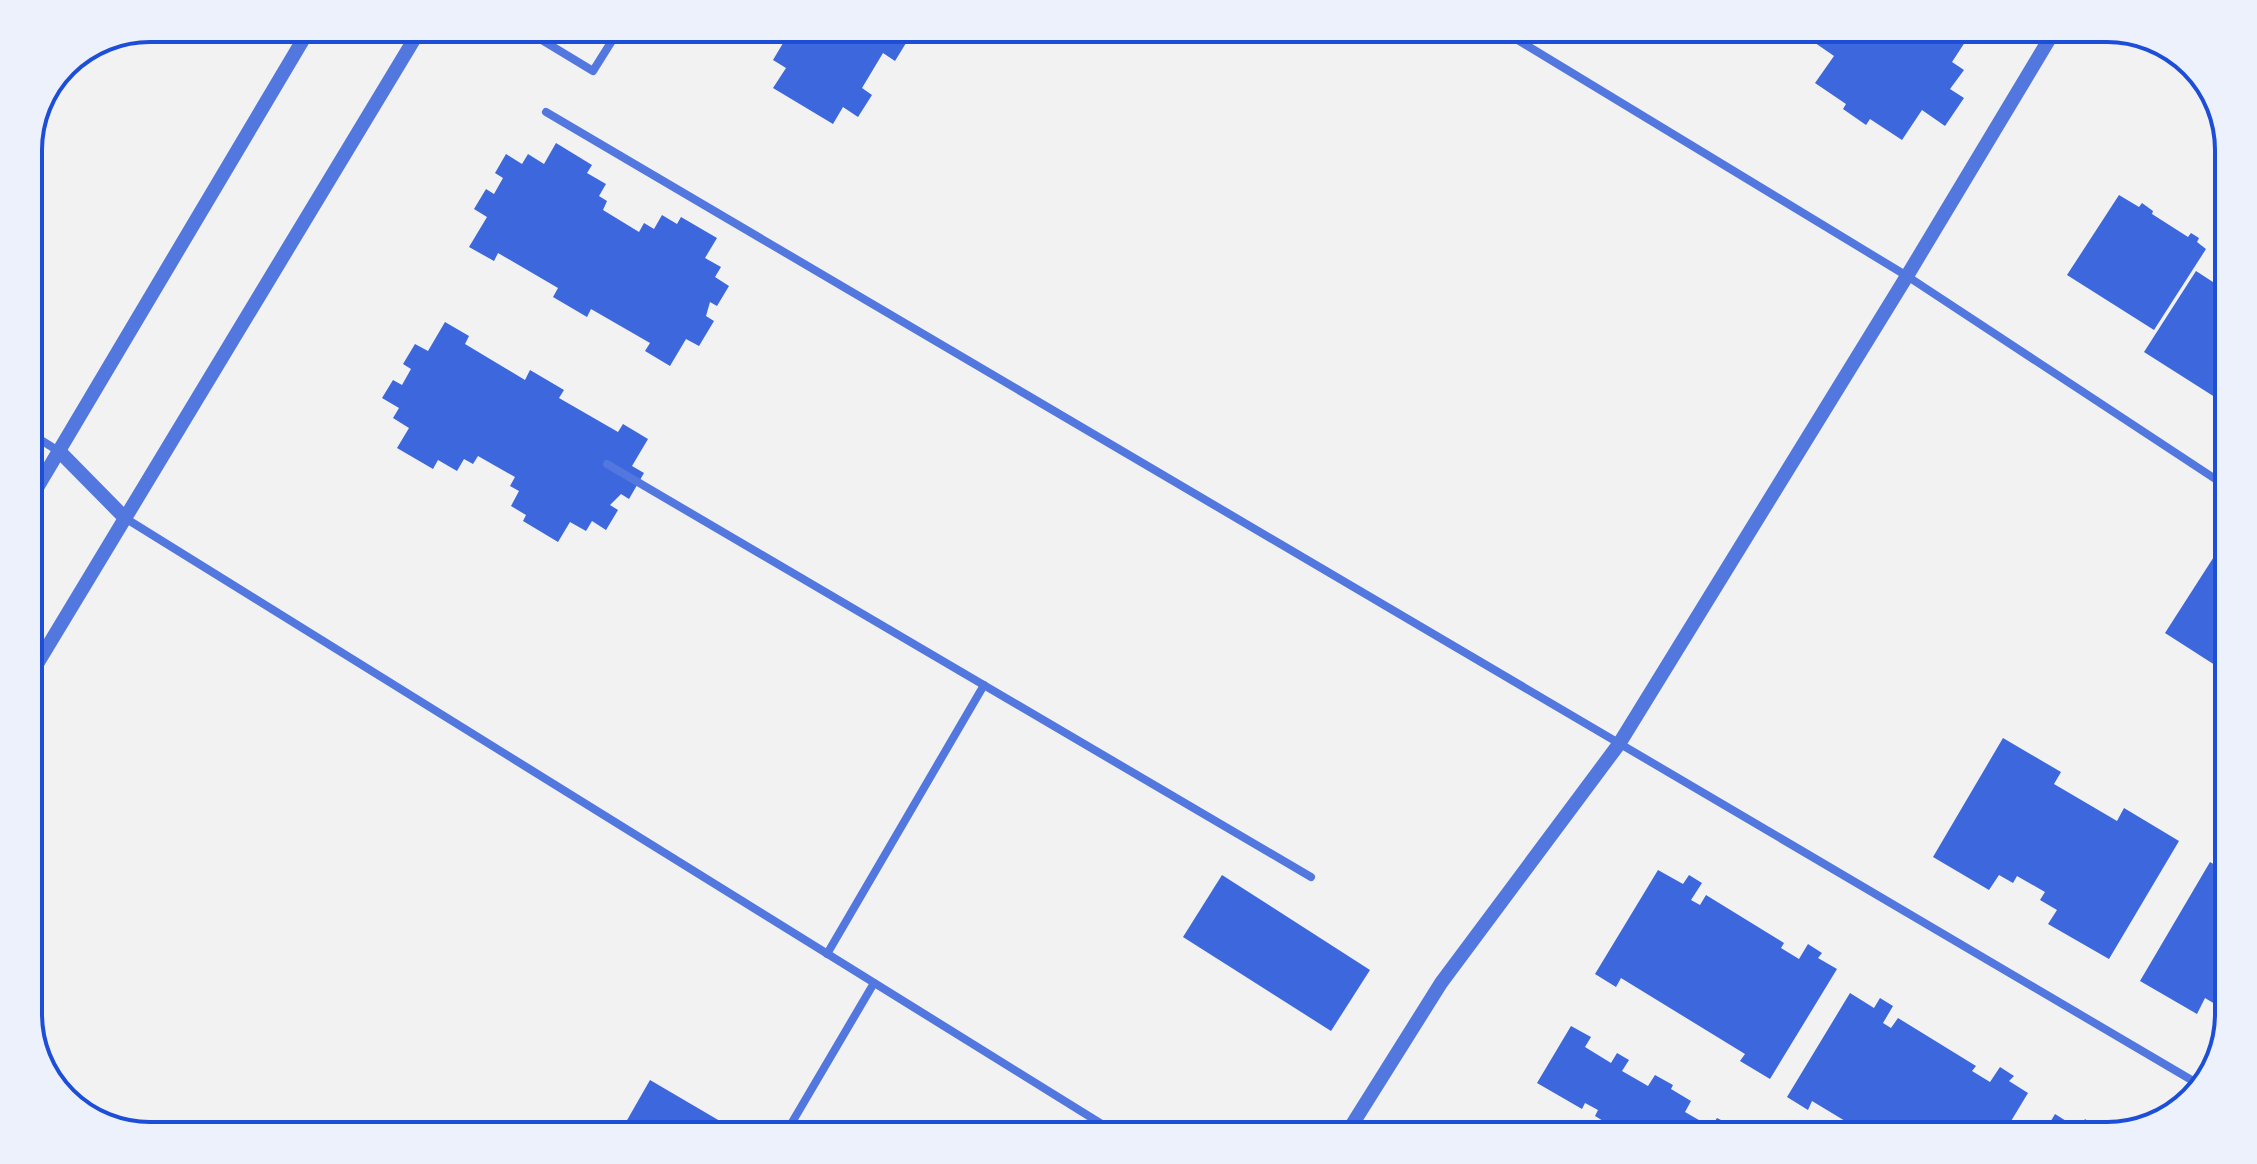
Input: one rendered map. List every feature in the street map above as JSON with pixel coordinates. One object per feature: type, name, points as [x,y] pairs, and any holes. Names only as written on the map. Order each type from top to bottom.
[{"type":"street","points":[[42,481],[302,42]]},
{"type":"street","points":[[42,656],[413,42]]},
{"type":"street","points":[[545,42],[593,71],[611,42]]},
{"type":"street","points":[[1521,42],[1907,276],[2215,479]]},
{"type":"street","points":[[1354,1122],[1441,983],[1619,744],[2048,42]]},
{"type":"street","points":[[546,112],[2192,1080]]},
{"type":"street","points":[[42,441],[60,452],[125,518],[1098,1122]]},
{"type":"street","points":[[607,464],[1311,877]]},
{"type":"street","points":[[827,954],[984,685]]},
{"type":"street","points":[[792,1122],[874,983]]},
{"type":"building","points":[[784,42],[907,42],[895,61],[883,53],[862,88],[872,95],[858,117],[843,107],[833,124],[773,88],[786,68],[773,60]]},
{"type":"building","points":[[1814,42],[1965,42],[1952,62],[1964,70],[1950,89],[1964,98],[1945,126],[1922,110],[1902,140],[1870,119],[1866,125],[1843,109],[1846,104],[1815,83],[1834,56]]},
{"type":"building","points":[[556,143],[592,165],[587,173],[606,184],[599,196],[607,201],[603,210],[639,232],[644,223],[654,229],[662,215],[677,224],[681,217],[717,238],[705,258],[721,267],[715,277],[729,286],[717,306],[710,302],[706,316],[714,321],[699,346],[686,339],[670,366],[645,351],[650,343],[591,309],[587,317],[553,297],[558,288],[498,253],[494,261],[469,247],[487,217],[474,209],[486,189],[494,194],[503,178],[495,173],[506,154],[522,164],[528,154],[544,164]]},
{"type":"building","points":[[2119,195],[2139,207],[2142,203],[2153,211],[2152,214],[2188,237],[2191,233],[2199,238],[2197,242],[2206,249],[2154,330],[2067,275]]},
{"type":"building","points":[[2196,271],[2215,283],[2215,397],[2144,352]]},
{"type":"building","points":[[445,322],[469,336],[465,344],[525,380],[530,370],[564,390],[559,398],[618,432],[623,424],[648,439],[632,466],[644,473],[629,499],[621,494],[610,505],[618,510],[606,530],[592,521],[586,531],[570,522],[558,542],[523,521],[526,515],[511,506],[519,491],[510,486],[515,477],[478,456],[473,464],[464,459],[457,471],[438,460],[433,469],[397,448],[409,428],[393,418],[399,408],[382,398],[393,380],[402,385],[411,369],[403,364],[415,344],[428,351]]},
{"type":"building","points":[[2215,555],[2215,665],[2165,633]]},
{"type":"building","points":[[2003,738],[2061,772],[2054,784],[2117,821],[2124,808],[2179,841],[2109,959],[2048,924],[2057,910],[2040,900],[2045,892],[2017,876],[2013,883],[1999,875],[1989,890],[1933,857]]},
{"type":"building","points":[[2210,862],[2215,865],[2215,1004],[2205,998],[2197,1014],[2140,981]]},
{"type":"building","points":[[1658,870],[1683,884],[1689,875],[1702,883],[1691,900],[1700,905],[1706,895],[1784,943],[1781,948],[1799,959],[1808,944],[1822,953],[1818,958],[1837,969],[1770,1079],[1740,1061],[1745,1054],[1621,978],[1616,987],[1595,974]]},
{"type":"building","points":[[1222,875],[1370,970],[1331,1031],[1183,937]]},
{"type":"building","points":[[1850,993],[1874,1008],[1880,998],[1893,1006],[1883,1023],[1891,1028],[1898,1018],[1976,1066],[1972,1071],[1990,1082],[2000,1067],[2014,1076],[2009,1081],[2028,1093],[2010,1122],[1847,1122],[1812,1101],[1808,1110],[1787,1097]]},
{"type":"building","points":[[1571,1026],[1591,1037],[1585,1047],[1611,1063],[1617,1053],[1629,1060],[1622,1071],[1648,1086],[1655,1075],[1673,1085],[1671,1089],[1691,1101],[1685,1112],[1702,1122],[1605,1122],[1595,1116],[1598,1110],[1585,1103],[1582,1109],[1537,1083]]},
{"type":"building","points":[[650,1080],[722,1122],[626,1122]]},
{"type":"building","points":[[2055,1114],[2068,1122],[2050,1122]]}]
